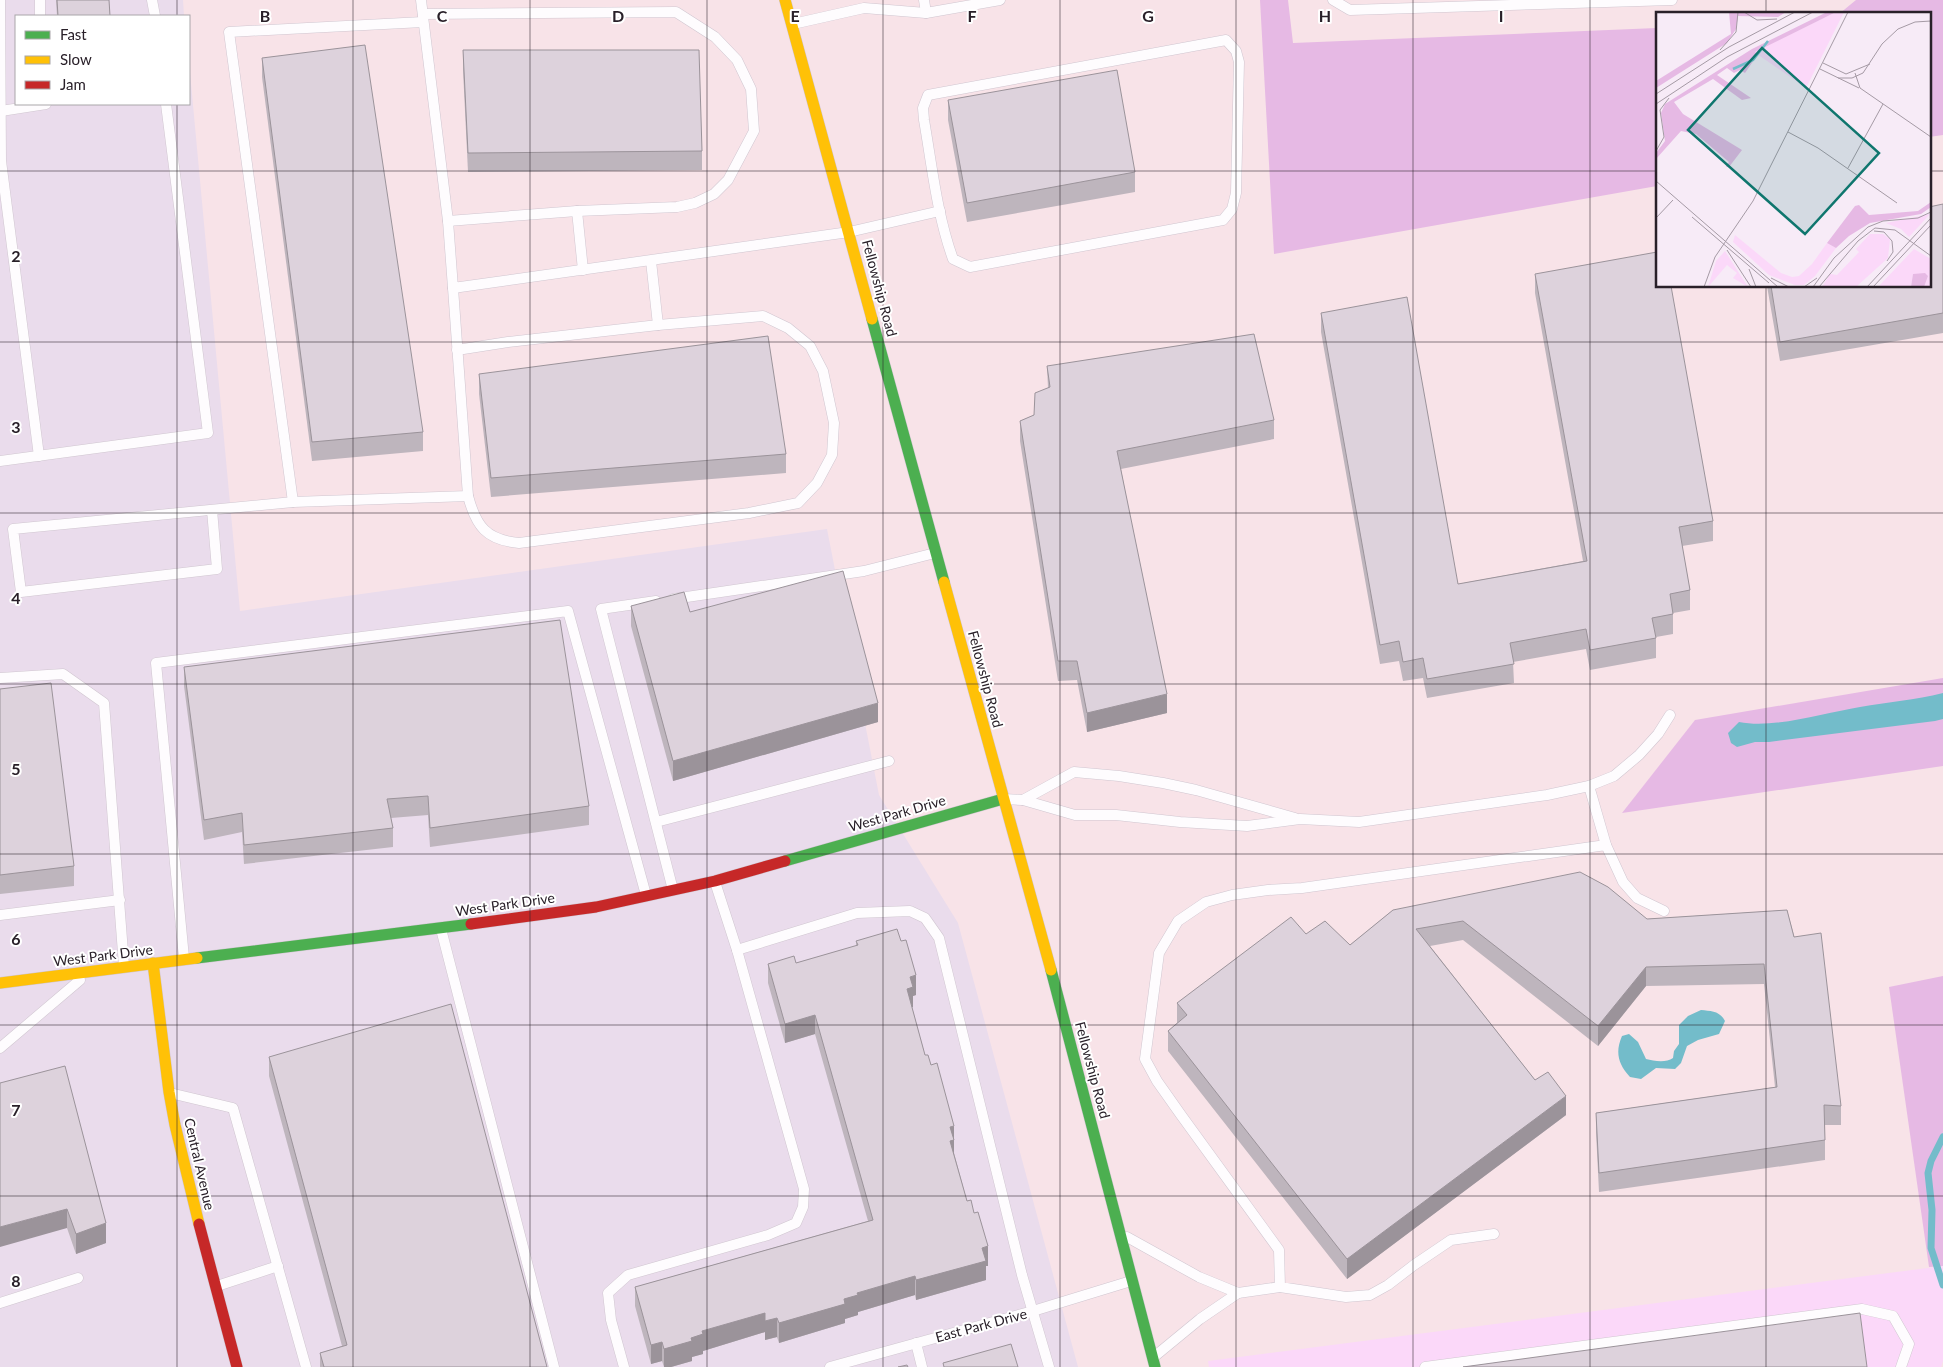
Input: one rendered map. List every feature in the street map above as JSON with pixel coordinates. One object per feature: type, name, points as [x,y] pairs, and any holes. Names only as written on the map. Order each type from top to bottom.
[{"type":"street","name":"Fellowship Road","points":[[785,0],[1003,799],[1024,868],[1154,1362]]},
{"type":"street","name":"West Park Drive","points":[[0,983],[596,907],[715,881],[1003,799]]},
{"type":"street","name":"Central Avenue","points":[[153,963],[169,1092],[192,1199],[237,1367]]},
{"type":"lane","points":[[0,0],[1,160],[39,456]]},
{"type":"lane","points":[[40,0],[40,15]]},
{"type":"lane","points":[[152,0],[154,15]]},
{"type":"lane","points":[[421,0],[448,221],[457,350],[468,496],[474,516],[486,531],[502,542],[519,544],[749,514],[798,503],[817,483],[832,455],[834,423],[823,371],[810,346],[788,328],[763,316],[658,325],[508,342],[457,350]]},
{"type":"lane","points":[[924,0],[926,13]]},
{"type":"lane","points":[[792,24],[863,4],[926,13],[1000,0]]},
{"type":"lane","points":[[1333,0],[1350,10],[1672,0]]},
{"type":"lane","points":[[293,502],[229,32],[423,18],[676,12],[715,37],[737,60],[751,89],[754,131],[728,180],[714,194],[695,203],[677,208],[577,211],[448,221]]},
{"type":"lane","points":[[1226,40],[1236,51],[1239,62],[1236,193],[1232,209],[1222,220],[970,267],[953,259],[946,239],[940,211],[924,120],[923,108],[928,95],[1226,40]]},
{"type":"lane","points":[[1,111],[37,105]]},
{"type":"lane","points":[[0,461],[208,433],[166,105]]},
{"type":"lane","points":[[577,211],[584,270]]},
{"type":"lane","points":[[453,288],[849,232],[940,211]]},
{"type":"lane","points":[[651,261],[658,325]]},
{"type":"lane","points":[[212,510],[217,569],[20,592],[13,529],[293,502],[468,496]]},
{"type":"lane","points":[[673,890],[601,609],[864,571],[936,553]]},
{"type":"lane","points":[[184,960],[156,663],[568,611],[646,896]]},
{"type":"lane","points":[[0,678],[63,674],[104,703],[124,967]]},
{"type":"lane","points":[[1003,799],[1023,800],[1075,816],[1108,815],[1246,826],[1300,819],[1359,822],[1547,795],[1589,786],[1614,776],[1639,755],[1658,734],[1670,715]]},
{"type":"lane","points":[[656,822],[889,761]]},
{"type":"lane","points":[[1023,800],[1074,772],[1119,776],[1188,788],[1300,819]]},
{"type":"lane","points":[[1589,786],[1606,845],[1623,882],[1637,898],[1664,911]]},
{"type":"lane","points":[[1280,1287],[1279,1250],[1157,1081],[1146,1059],[1159,953],[1178,921],[1206,902],[1232,895],[1302,888],[1606,845]]},
{"type":"lane","points":[[624,1367],[611,1320],[608,1293],[628,1275],[768,1235],[796,1223],[802,1207],[804,1189],[737,950],[715,881]]},
{"type":"lane","points":[[0,915],[120,900]]},
{"type":"lane","points":[[737,950],[857,913],[910,911],[924,918],[939,938],[1022,1275],[1049,1367]]},
{"type":"lane","points":[[440,928],[554,1367]]},
{"type":"lane","points":[[0,1048],[90,972]]},
{"type":"lane","points":[[169,1092],[233,1108],[306,1367]]},
{"type":"lane","points":[[1120,1234],[1199,1277],[1238,1293]]},
{"type":"lane","points":[[1154,1362],[1200,1319],[1238,1293],[1280,1287],[1346,1297],[1370,1295],[1388,1285],[1451,1240],[1494,1234]]},
{"type":"lane","points":[[215,1286],[278,1266]]},
{"type":"lane","points":[[0,1303],[78,1278]]},
{"type":"lane","name":"East Park Drive","points":[[830,1367],[1033,1311],[1132,1281]]},
{"type":"lane","points":[[1425,1367],[1862,1309],[1893,1316],[1909,1344],[1901,1367]]},
{"type":"lane","points":[[916,1343],[922,1367]]},
{"type":"shaded area","points":[[0,0],[1943,0],[1943,1367],[0,1367]]},
{"type":"shaded area","points":[[0,0],[183,0],[184,15],[15,15],[15,105],[190,105],[190,73],[240,611],[827,529],[879,795],[958,923],[1078,1367],[0,1367]]},
{"type":"shaded area","points":[[1260,0],[1288,0],[1293,43],[1656,28],[1656,186],[1274,254]]},
{"type":"shaded area","points":[[1856,0],[1943,0],[1943,135],[1930,137],[1930,12],[1841,12]]},
{"type":"shaded area","points":[[1943,678],[1943,766],[1622,813],[1695,720]]},
{"type":"shaded area","points":[[1943,976],[1943,1266],[1929,1267],[1889,987]]},
{"type":"shaded area","points":[[1943,1266],[1943,1361],[1941,1367],[1209,1367],[1208,1361]]},
{"type":"water","points":[[1943,693],[1943,719],[1935,721],[1769,742],[1755,742],[1737,747],[1731,743],[1728,733],[1739,722],[1753,724],[1783,722]]},
{"type":"water","points":[[1701,1010],[1721,1015],[1725,1021],[1719,1034],[1698,1040],[1687,1046],[1681,1063],[1675,1069],[1656,1068],[1641,1079],[1630,1077],[1620,1063],[1618,1053],[1622,1036],[1629,1034],[1638,1042],[1646,1059],[1667,1061],[1673,1058],[1674,1051],[1679,1044],[1679,1025],[1688,1016]]},
{"type":"building","points":[[57,0],[109,0],[110,15],[58,15]]},
{"type":"building","points":[[365,45],[423,432],[312,442],[262,58]]},
{"type":"building","points":[[463,50],[699,50],[702,151],[468,153]]},
{"type":"building","points":[[1117,70],[1135,172],[967,203],[948,100]]},
{"type":"building","points":[[1943,204],[1943,313],[1780,342],[1771,288],[1930,288],[1930,207]]},
{"type":"building","points":[[1656,252],[1656,288],[1671,288],[1713,521],[1679,527],[1690,590],[1670,594],[1673,614],[1652,618],[1656,638],[1590,650],[1586,629],[1510,643],[1514,664],[1427,679],[1423,658],[1403,662],[1399,641],[1380,645],[1321,313],[1407,297],[1458,584],[1587,561],[1535,274]]},
{"type":"building","points":[[1254,334],[1274,420],[1117,451],[1167,694],[1087,713],[1077,661],[1058,661],[1020,421],[1034,415],[1035,393],[1050,387],[1047,366]]},
{"type":"building","points":[[768,336],[786,454],[491,478],[479,374]]},
{"type":"building","points":[[843,571],[878,703],[673,761],[631,606],[684,592],[690,612]]},
{"type":"building","points":[[560,620],[589,806],[430,828],[428,796],[387,799],[393,828],[244,845],[242,813],[204,820],[184,667]]},
{"type":"building","points":[[51,683],[74,866],[0,875],[0,689]]},
{"type":"building","points":[[1580,872],[1608,887],[1647,919],[1787,910],[1794,937],[1821,933],[1841,1106],[1824,1105],[1825,1140],[1599,1173],[1596,1113],[1777,1087],[1764,964],[1646,967],[1598,1026],[1463,921],[1416,929],[1535,1080],[1548,1072],[1566,1096],[1347,1259],[1168,1031],[1187,1015],[1177,1003],[1291,917],[1306,934],[1325,921],[1350,945],[1393,910]]},
{"type":"building","points":[[897,929],[901,941],[906,940],[916,975],[910,977],[913,987],[907,989],[925,1055],[928,1055],[931,1065],[937,1063],[954,1126],[950,1127],[954,1140],[950,1141],[967,1201],[971,1200],[974,1213],[978,1212],[988,1246],[982,1248],[986,1261],[916,1280],[915,1276],[857,1293],[858,1295],[844,1299],[845,1304],[779,1323],[777,1318],[765,1321],[765,1313],[702,1331],[703,1334],[691,1338],[692,1341],[664,1349],[662,1342],[651,1345],[635,1287],[873,1220],[815,1015],[785,1024],[768,964],[794,956],[796,963],[858,945],[856,941]]},
{"type":"building","points":[[451,1004],[547,1367],[324,1367],[320,1353],[347,1345],[269,1057]]},
{"type":"building","points":[[65,1066],[106,1223],[76,1234],[67,1209],[0,1227],[0,1083]]},
{"type":"building","points":[[1860,1313],[1867,1367],[1463,1367]]},
{"type":"building","points":[[1011,1344],[1018,1367],[944,1367],[943,1363]]},
{"type":"waterway","points":[[1943,1137],[1931,1161],[1928,1173],[1932,1210],[1931,1248],[1943,1285]]},
{"type":"traffic: fast","points":[[872,319],[944,582]]},
{"type":"traffic: fast","points":[[785,861],[1003,799]]},
{"type":"traffic: fast","points":[[197,958],[471,924]]},
{"type":"traffic: fast","points":[[1051,970],[1155,1367]]},
{"type":"traffic: slow","points":[[785,0],[872,319]]},
{"type":"traffic: slow","points":[[944,582],[1051,970]]},
{"type":"traffic: slow","points":[[0,983],[197,958]]},
{"type":"traffic: slow","points":[[153,963],[169,1092],[199,1224]]},
{"type":"traffic: jam","points":[[471,924],[596,907],[715,881],[785,861]]},
{"type":"traffic: jam","points":[[199,1224],[237,1367]]}]
